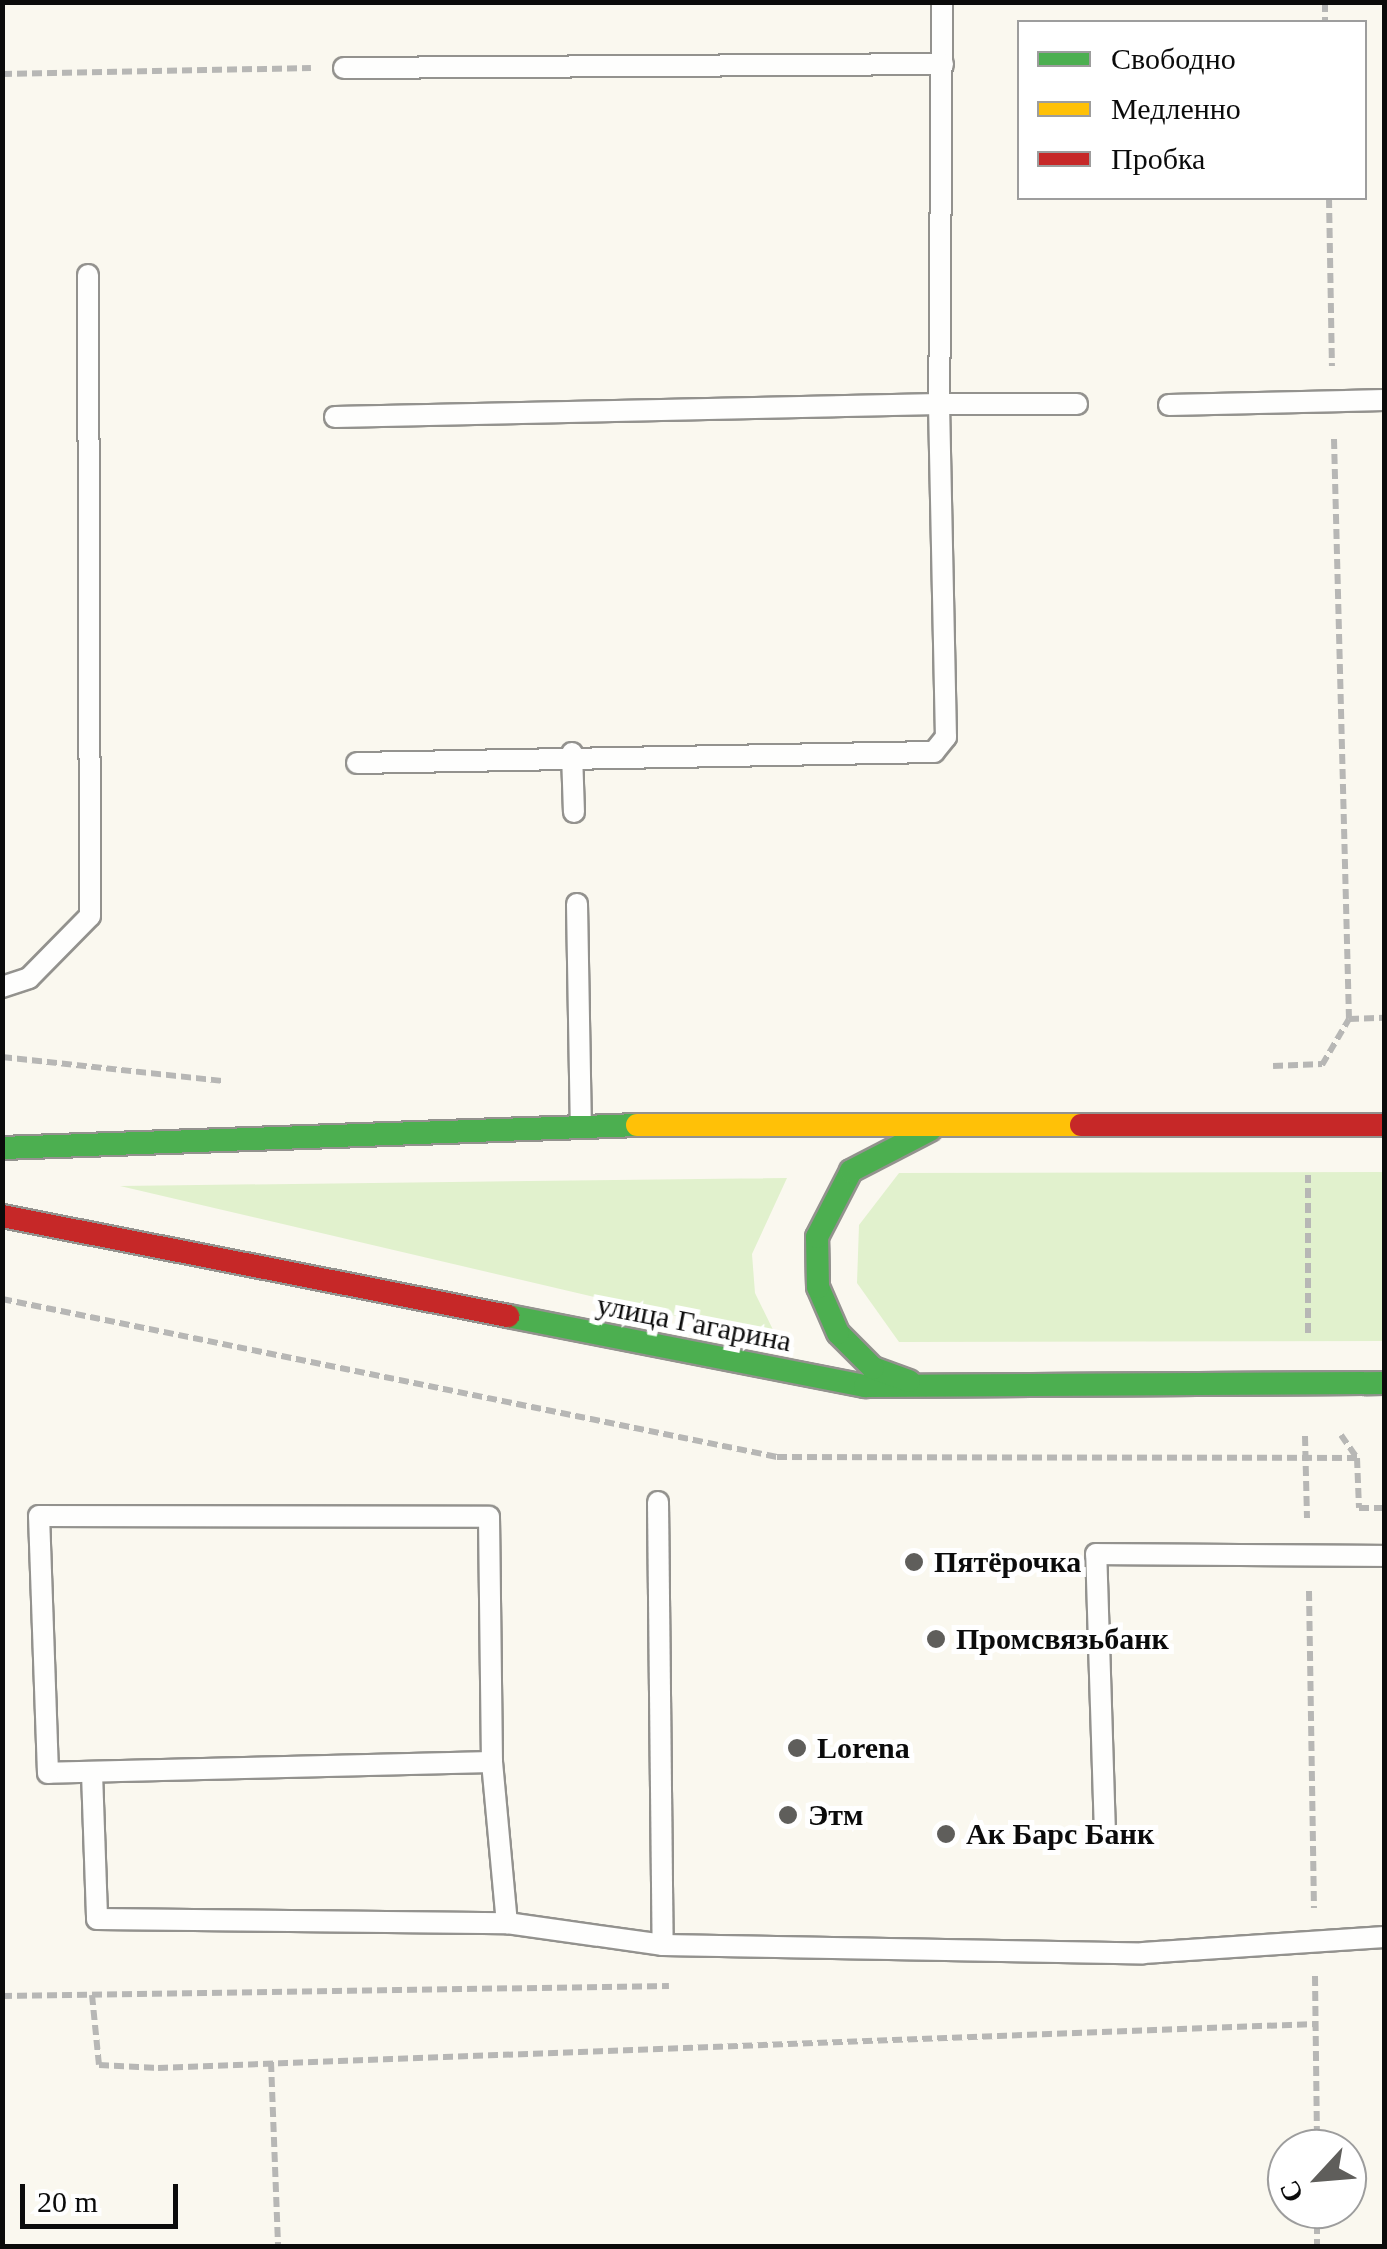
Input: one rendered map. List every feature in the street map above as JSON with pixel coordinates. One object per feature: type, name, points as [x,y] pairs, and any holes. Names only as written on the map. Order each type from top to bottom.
[{"type":"main road","points":[[950,1123],[893,1142],[851,1171],[824,1213],[815,1262],[826,1311],[854,1352],[894,1377],[957,1388]]},
{"type":"main road","points":[[2,1148],[581,1125],[1384,1125]]},
{"type":"main road","name":"улица Гагарина","points":[[2,1216],[846,1382],[957,1388],[1384,1383]]},
{"type":"lane","points":[[358,763],[572,753],[934,752],[946,736],[939,404],[942,2]]},
{"type":"lane","points":[[344,68],[943,64]]},
{"type":"lane","points":[[2,986],[29,978],[90,916],[88,275]]},
{"type":"lane","points":[[1169,405],[1384,400]]},
{"type":"lane","points":[[335,416],[1077,404]]},
{"type":"lane","points":[[572,753],[574,812]]},
{"type":"lane","points":[[577,904],[581,1125]]},
{"type":"lane","points":[[658,1502],[663,1945]]},
{"type":"lane","points":[[492,1762],[48,1772],[39,1516],[489,1516],[492,1762],[506,1923]]},
{"type":"lane","points":[[1105,1834],[1096,1554],[1384,1556]]},
{"type":"lane","points":[[92,1773],[97,1919],[506,1923],[663,1945],[1143,1953],[1384,1937]]},
{"type":"path","points":[[2,74],[344,68]]},
{"type":"path","points":[[1317,2129],[1309,1555],[1304,1459],[1308,1385],[1308,1125],[1322,1064],[1348,1019],[1329,200]]},
{"type":"path","points":[[1348,1019],[1384,1018]]},
{"type":"path","points":[[2,1299],[777,1457],[1357,1458]]},
{"type":"path","points":[[1308,1385],[1357,1458],[1359,1508],[1384,1508]]},
{"type":"path","points":[[1296,1977],[1315,1976]]},
{"type":"path","points":[[2,1996],[684,1986]]},
{"type":"path","points":[[92,1995],[99,2066],[1316,2024]]},
{"type":"path","points":[[271,2062],[278,2246]]},
{"type":"green space","points":[[1384,1172],[1384,1341],[899,1342],[857,1283],[859,1225],[899,1173]]},
{"type":"green space","points":[[787,1178],[752,1254],[755,1293],[778,1340],[120,1186]]},
{"type":"traffic: fast","points":[[2,1148],[637,1125]]},
{"type":"traffic: fast","points":[[909,1381],[873,1368],[838,1333],[818,1287],[817,1237],[851,1171],[930,1130]]},
{"type":"traffic: fast","points":[[508,1316],[865,1386],[1384,1383]]},
{"type":"traffic: slow","points":[[637,1125],[1081,1125]]},
{"type":"traffic: jam","points":[[1081,1125],[1384,1125]]},
{"type":"traffic: jam","points":[[2,1216],[508,1316]]},
{"type":"place","name":"Пятёрочка","points":[[914,1562]]},
{"type":"place","name":"Промсвязьбанк","points":[[936,1639]]},
{"type":"place","name":"Lorena","points":[[797,1748]]},
{"type":"place","name":"Этм","points":[[788,1815]]},
{"type":"place","name":"Ак Барс Банк","points":[[946,1834]]}]
